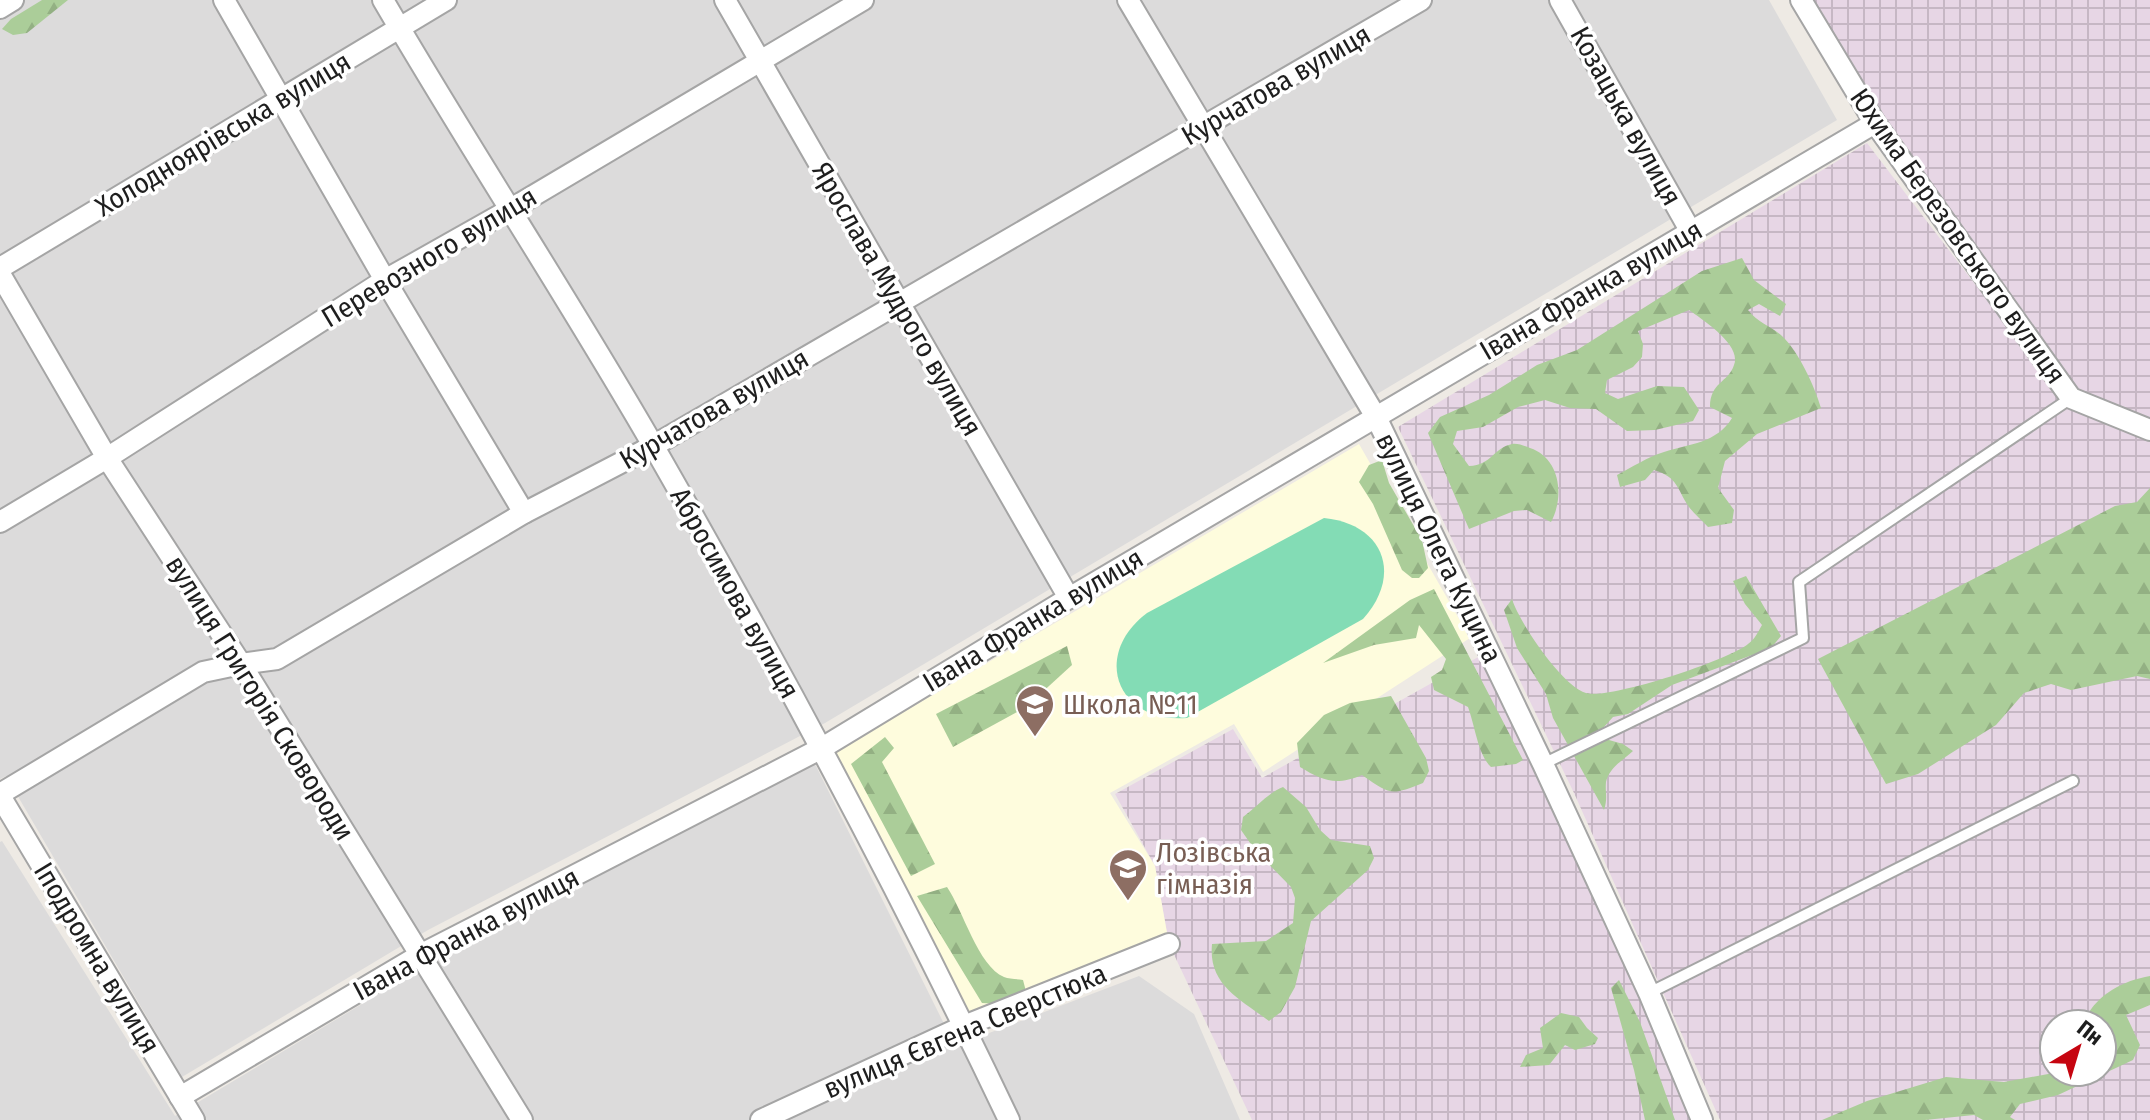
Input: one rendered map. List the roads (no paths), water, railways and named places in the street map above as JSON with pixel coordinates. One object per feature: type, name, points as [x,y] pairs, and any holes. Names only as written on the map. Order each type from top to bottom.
[{"type":"street","points":[[0,8],[13,0]]},
{"type":"street","points":[[224,0],[524,513]]},
{"type":"street","name":"Абросимова вулиця","points":[[383,0],[653,446],[822,748],[1009,1120]]},
{"type":"street","name":"Холодноярівська вулиця","points":[[0,268],[446,0]]},
{"type":"street","name":"Ярослава Мудрого вулиця","points":[[725,0],[1069,598]]},
{"type":"street","name":"Перевозного вулиця","points":[[0,522],[107,458],[385,280],[511,209],[863,0]]},
{"type":"street","name":"вулиця Олега Куцина","points":[[1128,0],[1376,417],[1543,764],[1649,993],[1702,1120]]},
{"type":"street","name":"Курчатова вулиця","points":[[0,795],[203,672],[277,659],[524,513],[653,446],[1421,0]]},
{"type":"street","name":"Козацька вулиця","points":[[1560,0],[1691,232]]},
{"type":"street","name":"Юхима Березовського вулиця","points":[[1801,0],[1875,123],[2071,398],[2150,430]]},
{"type":"street","name":"Івана Франка вулиця","points":[[180,1097],[420,955],[822,748],[1069,598],[1875,123]]},
{"type":"street","name":"вулиця Григорія Сковороди","points":[[0,274],[107,458],[241,664],[522,1120]]},
{"type":"street","name":"Іподромна вулиця","points":[[0,795],[194,1120]]},
{"type":"street","name":"вулиця Євгена Сверстюка","points":[[761,1120],[964,1026],[1169,944]]},
{"type":"lane","points":[[1543,764],[1803,638],[1799,582],[2071,398]]},
{"type":"lane","points":[[1649,993],[2073,781]]},
{"type":"place","name":"Школа №11","points":[[1035,738]]},
{"type":"place","name":"Лозівська гімназія","points":[[1128,902]]}]
